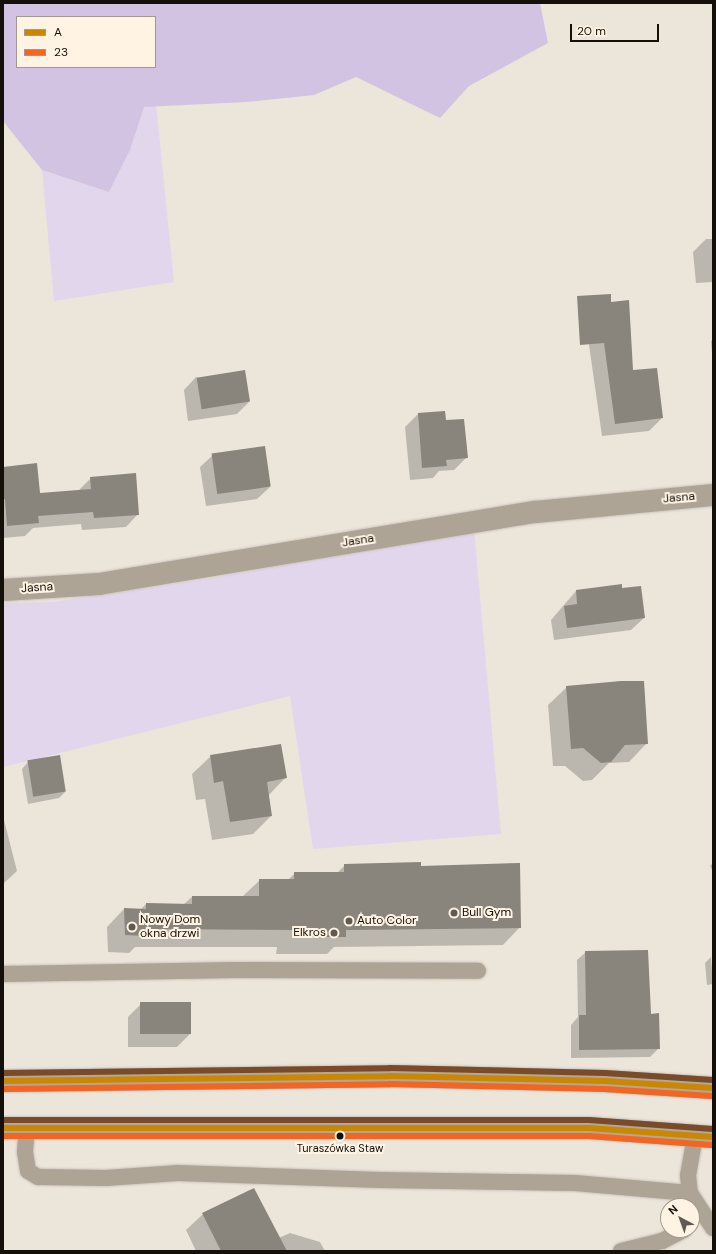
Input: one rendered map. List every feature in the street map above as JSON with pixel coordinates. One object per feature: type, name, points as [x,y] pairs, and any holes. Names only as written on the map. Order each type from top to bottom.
[{"type":"main road","points":[[3,1081],[390,1076],[606,1081],[713,1088]]},
{"type":"main road","points":[[3,1128],[589,1128],[704,1136]]},
{"type":"street","name":"Jasna","points":[[3,590],[99,584],[536,512],[713,495]]},
{"type":"lane","points":[[3,974],[236,970],[478,971]]},
{"type":"lane","points":[[27,1128],[25,1152],[28,1171],[38,1177],[92,1179],[178,1173],[380,1180],[575,1183],[693,1198],[688,1175],[704,1136]]},
{"type":"lane","points":[[700,1208],[713,1228]]},
{"type":"lane","points":[[621,1251],[662,1241],[668,1238]]},
{"type":"shaded area","points":[[3,3],[540,3],[548,43],[469,86],[440,118],[356,77],[314,95],[246,102],[144,107],[130,150],[109,192],[42,170],[3,121]]},
{"type":"shaded area","points":[[156,104],[174,282],[54,301],[42,170],[109,192],[130,150],[144,107]]},
{"type":"shaded area","points":[[474,529],[501,834],[313,849],[290,696],[3,767],[3,603],[52,602],[207,579]]},
{"type":"building","points":[[611,294],[611,302],[629,300],[633,370],[657,368],[663,418],[615,424],[604,343],[580,345],[577,296]]},
{"type":"building","points":[[245,370],[250,402],[202,409],[197,378]]},
{"type":"building","points":[[445,411],[446,420],[464,419],[468,458],[446,460],[447,466],[422,468],[418,413]]},
{"type":"building","points":[[265,446],[271,487],[217,494],[212,454]]},
{"type":"building","points":[[37,463],[40,493],[91,489],[90,477],[136,473],[139,515],[94,518],[93,512],[38,516],[39,523],[7,526],[5,499],[3,499],[3,467]]},
{"type":"building","points":[[622,584],[622,588],[641,586],[645,618],[567,628],[564,606],[577,604],[576,590]]},
{"type":"building","points":[[621,681],[644,681],[648,744],[625,745],[611,762],[601,763],[583,748],[571,749],[566,686]]},
{"type":"building","points":[[281,744],[287,778],[267,782],[272,816],[230,822],[223,781],[214,783],[210,755]]},
{"type":"building","points":[[60,755],[66,792],[33,797],[27,760]]},
{"type":"building","points":[[421,862],[421,866],[520,863],[521,928],[346,930],[346,937],[293,937],[294,930],[148,929],[147,936],[125,935],[124,908],[146,909],[146,903],[192,904],[192,896],[259,896],[259,879],[294,879],[294,872],[344,872],[344,864]]},
{"type":"building","points":[[648,950],[651,1014],[659,1013],[660,1049],[579,1050],[579,1015],[586,1015],[585,951]]},
{"type":"building","points":[[140,1002],[191,1002],[191,1034],[140,1034]]},
{"type":"building","points":[[254,1188],[287,1251],[221,1251],[202,1213]]},
{"type":"transit line","points":[[3,1073],[390,1068],[605,1073],[713,1080]]},
{"type":"transit line","name":"A","points":[[3,1081],[390,1076],[605,1081],[713,1088]]},
{"type":"transit line","name":"23","points":[[3,1089],[390,1084],[605,1089],[712,1096]]},
{"type":"transit line","points":[[3,1120],[589,1120],[713,1129]]},
{"type":"transit line","name":"A","points":[[3,1128],[589,1128],[713,1137]]},
{"type":"transit line","name":"23","points":[[3,1136],[589,1136],[712,1145]]},
{"type":"place","name":"Bull Gym","points":[[454,913]]},
{"type":"place","name":"Auto Color","points":[[349,921]]},
{"type":"place","name":"Nowy Dom okna drzwi","points":[[132,927]]},
{"type":"place","name":"Elkros","points":[[334,933]]},
{"type":"place","name":"Turaszówka Staw","points":[[340,1136]]}]
